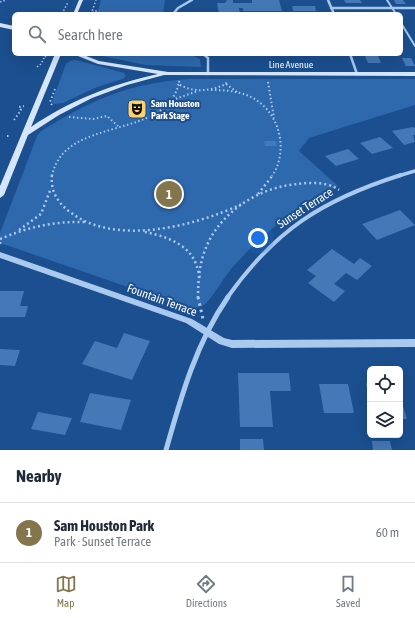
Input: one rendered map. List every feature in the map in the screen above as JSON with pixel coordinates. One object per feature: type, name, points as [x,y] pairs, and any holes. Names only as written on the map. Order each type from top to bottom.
[{"type":"main road","points":[[76,12],[81,0]]},
{"type":"main road","points":[[0,25],[12,28]]},
{"type":"main road","points":[[0,195],[57,56]]},
{"type":"main road","name":"Line Avenue","points":[[82,56],[98,62],[168,74],[415,74]]},
{"type":"main road","name":"Line Avenue","points":[[25,134],[54,114],[90,96],[138,80],[168,74]]},
{"type":"street","points":[[175,12],[178,8],[192,0]]},
{"type":"street","points":[[328,0],[333,12]]},
{"type":"street","points":[[331,8],[415,8]]},
{"type":"street","points":[[206,56],[208,58],[208,74]]},
{"type":"street","points":[[351,56],[357,74]]},
{"type":"street","name":"Sunset Terrace","points":[[166,450],[175,412],[186,378],[207,332],[256,258],[272,242],[295,223],[344,195],[374,182],[415,170]]},
{"type":"street","name":"Fountain Terrace","points":[[0,255],[189,321],[222,341],[232,344],[415,343]]},
{"type":"lane","points":[[387,0],[395,12]]},
{"type":"lane","points":[[403,26],[415,46]]},
{"type":"path","points":[[0,2],[6,0]]},
{"type":"path","points":[[93,12],[96,0]]},
{"type":"path","points":[[63,12],[68,2]]},
{"type":"path","points":[[93,12],[98,11]]},
{"type":"path","points":[[37,67],[41,64],[44,56],[46,57]]},
{"type":"path","points":[[226,78],[226,84]]},
{"type":"path","points":[[267,78],[274,118]]},
{"type":"path","points":[[171,101],[179,80],[183,86],[200,91]]},
{"type":"path","points":[[211,90],[226,84]]},
{"type":"path","points":[[226,84],[240,94]]},
{"type":"path","points":[[87,222],[63,207],[52,192],[51,174],[59,159],[70,149],[85,139],[148,116],[171,101],[200,91],[211,90],[240,94],[253,98],[262,104],[274,118],[280,129],[281,156],[277,169],[270,182],[256,195],[230,214],[215,233],[203,256],[198,302],[207,332]]},
{"type":"path","points":[[14,120],[21,110],[20,107],[24,106]]},
{"type":"path","points":[[65,115],[84,119],[107,116],[118,126]]},
{"type":"path","points":[[256,195],[294,183],[314,182],[337,188],[344,195]]},
{"type":"path","points":[[10,235],[41,214],[52,186]]},
{"type":"path","points":[[0,244],[1,238],[43,223],[68,221],[87,222],[118,230],[141,231],[177,227],[215,216],[242,204]]},
{"type":"path","points":[[141,231],[160,235],[181,244],[196,261],[200,282]]},
{"type":"shaded area","points":[[101,0],[165,0],[163,12],[98,12]]},
{"type":"shaded area","points":[[103,56],[193,56],[200,59],[201,67],[146,65]]},
{"type":"shaded area","points":[[76,60],[124,73],[126,76],[123,79],[97,87],[63,103],[54,104],[52,102],[66,64],[70,61]]},
{"type":"shaded area","points":[[188,79],[415,79],[415,105],[309,138],[299,151],[338,186],[322,194],[294,212],[268,232],[232,268],[211,298],[200,307],[189,308],[0,243],[0,233],[37,136],[41,131],[78,110],[111,95],[146,85]]},
{"type":"building","points":[[227,0],[233,0],[233,3],[252,3],[252,0],[279,0],[282,11],[243,11],[243,8],[239,8],[240,12],[219,12],[217,3],[225,3]]},
{"type":"building","points":[[344,0],[360,0],[362,3],[346,3]]},
{"type":"building","points":[[394,0],[403,0],[406,4],[396,4]]},
{"type":"building","points":[[292,6],[315,6],[316,11],[293,11]]},
{"type":"building","points":[[365,56],[378,56],[381,63],[368,63]]},
{"type":"building","points":[[402,58],[411,58],[415,66],[406,66]]},
{"type":"building","points":[[413,127],[415,128],[415,135],[413,135],[415,142],[404,145],[392,131]]},
{"type":"building","points":[[380,137],[393,148],[372,154],[360,143]]},
{"type":"building","points":[[264,141],[276,141],[277,146],[265,146]]},
{"type":"building","points":[[348,149],[359,159],[336,166],[325,156]]},
{"type":"building","points":[[400,210],[415,225],[377,240],[362,224]]},
{"type":"building","points":[[332,249],[354,264],[360,258],[372,266],[357,280],[346,273],[334,284],[345,291],[334,302],[308,283],[316,276],[307,270]]},
{"type":"building","points":[[0,291],[24,291],[20,306],[28,306],[25,317],[0,317]]},
{"type":"building","points":[[124,333],[150,341],[132,380],[82,364],[95,341],[117,348]]},
{"type":"building","points":[[0,349],[20,350],[15,366],[0,365]]},
{"type":"building","points":[[238,373],[289,373],[291,391],[270,391],[273,427],[240,427]]},
{"type":"building","points":[[319,384],[348,384],[354,413],[324,413]]},
{"type":"building","points":[[90,393],[131,400],[121,430],[80,422]]},
{"type":"building","points":[[403,405],[407,419],[403,419]]},
{"type":"building","points":[[38,412],[72,418],[65,435],[31,429]]},
{"type":"building","points":[[240,439],[263,439],[264,450],[240,450]]},
{"type":"building","points":[[372,441],[390,441],[392,450],[373,450]]},
{"type":"place","name":"Sam Houston Park Stage","points":[[137,109]]},
{"type":"place","name":"Sam Houston Park","points":[[169,194]]}]
